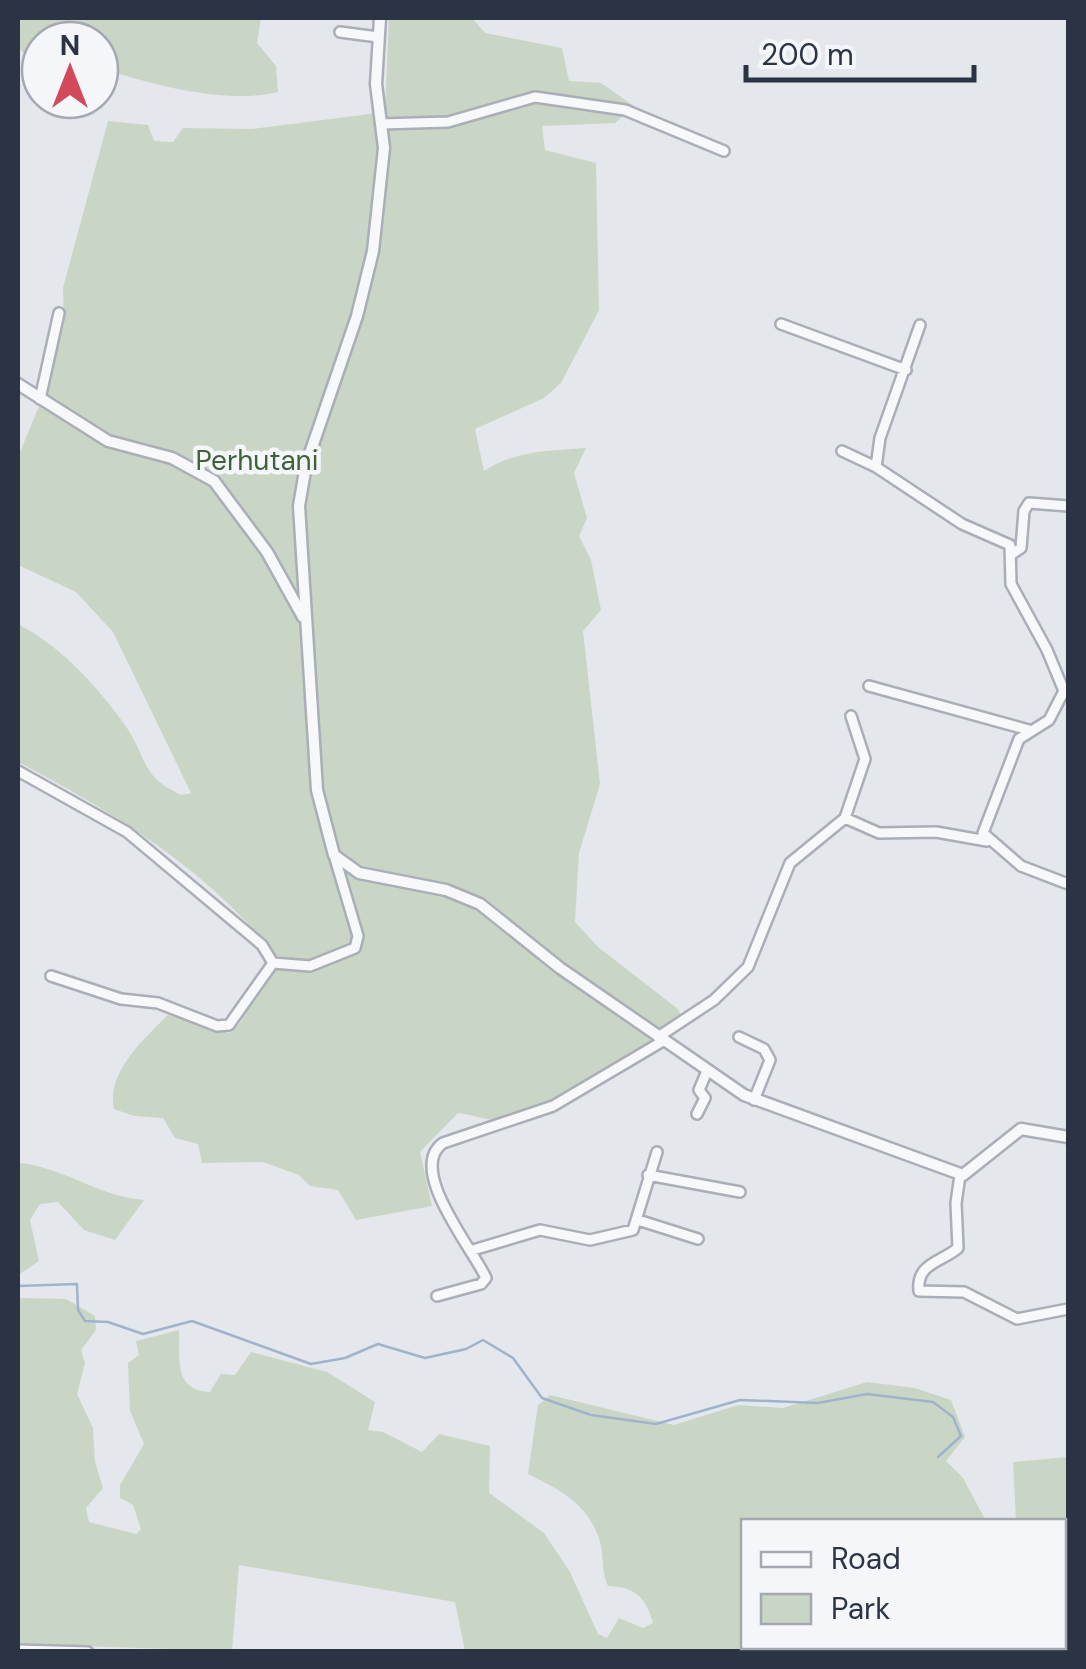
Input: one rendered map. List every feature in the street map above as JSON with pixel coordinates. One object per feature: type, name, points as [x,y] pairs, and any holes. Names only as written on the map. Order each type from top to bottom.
[{"type":"street","points":[[273,963],[310,966],[356,948],[358,936],[326,838],[317,790],[300,486],[371,261],[384,148],[380,18]]},
{"type":"street","points":[[340,32],[378,37]]},
{"type":"street","points":[[381,124],[448,122],[535,97],[625,110],[724,151]]},
{"type":"street","points":[[40,400],[60,313]]},
{"type":"street","points":[[781,324],[906,370]]},
{"type":"street","points":[[876,468],[880,438],[920,326]]},
{"type":"street","points":[[18,384],[108,441],[172,458],[214,481],[267,552],[305,621]]},
{"type":"street","points":[[842,451],[876,468],[962,524],[1002,538],[1012,554],[1011,584],[1066,692],[1049,720],[1029,730],[1016,744],[983,823],[987,842]]},
{"type":"street","points":[[1012,554],[1020,548],[1024,510],[1029,502],[1068,506]]},
{"type":"street","points":[[868,686],[1029,730]]},
{"type":"street","points":[[438,1296],[484,1282],[472,1250],[442,1204],[430,1161],[432,1152],[443,1144],[569,1098],[714,1000],[753,962],[790,863],[845,818],[865,752],[851,716]]},
{"type":"street","points":[[18,771],[146,846],[262,945],[273,963]]},
{"type":"street","points":[[845,818],[879,833],[936,832],[987,842],[1033,873],[1068,884]]},
{"type":"street","points":[[334,856],[359,874],[446,890],[480,904],[515,935],[754,1100],[960,1174],[968,1174],[1021,1129],[1068,1137]]},
{"type":"street","points":[[50,976],[121,999],[158,1003],[223,1026],[234,1020],[273,963]]},
{"type":"street","points":[[739,1037],[768,1055],[754,1100]]},
{"type":"street","points":[[697,1114],[705,1098],[700,1090],[707,1071]]},
{"type":"street","points":[[472,1250],[540,1230],[601,1238],[633,1230],[657,1152]]},
{"type":"street","points":[[960,1174],[956,1203],[960,1243],[956,1251],[930,1264],[918,1281],[919,1292],[964,1292],[1017,1319],[1068,1309]]},
{"type":"street","points":[[648,1175],[740,1192]]},
{"type":"street","points":[[638,1220],[698,1240]]},
{"type":"street","points":[[18,1650],[88,1652]]},
{"type":"green space","points":[[18,18],[261,18],[257,43],[276,66],[278,92],[212,94],[120,74],[120,20],[20,20],[18,47]]},
{"type":"green space","name":"Perhutani","points":[[389,18],[472,18],[485,33],[562,48],[569,81],[601,83],[634,106],[615,123],[542,126],[545,150],[596,163],[599,310],[561,383],[544,398],[475,429],[484,471],[521,455],[586,448],[574,473],[587,518],[579,536],[591,560],[601,610],[583,631],[600,784],[579,853],[575,922],[598,947],[678,1009],[682,1018],[592,1080],[539,1108],[497,1120],[458,1113],[420,1152],[432,1206],[356,1220],[338,1190],[310,1186],[299,1175],[263,1162],[202,1163],[198,1144],[175,1138],[163,1118],[134,1116],[114,1109],[113,1095],[122,1069],[168,1015],[229,1033],[240,1023],[277,958],[223,898],[159,846],[18,762],[18,624],[49,644],[90,681],[125,725],[146,766],[159,781],[182,795],[191,793],[113,632],[76,592],[18,565],[18,457],[49,382],[64,323],[63,288],[108,121],[148,125],[154,141],[173,142],[183,128],[252,129],[370,114],[385,108]]},
{"type":"green space","points":[[22,1163],[112,1194],[144,1200],[115,1240],[84,1230],[58,1202],[40,1204],[30,1220],[39,1261],[18,1275],[18,1165]]},
{"type":"green space","points":[[66,1299],[95,1316],[96,1330],[81,1350],[85,1363],[77,1394],[93,1428],[95,1462],[103,1488],[86,1508],[89,1522],[136,1534],[141,1529],[133,1505],[120,1498],[120,1485],[144,1444],[130,1411],[128,1363],[139,1355],[136,1341],[179,1330],[181,1371],[190,1386],[198,1390],[210,1392],[221,1374],[235,1375],[251,1352],[327,1372],[375,1402],[368,1430],[383,1432],[422,1452],[439,1434],[490,1446],[489,1493],[544,1533],[570,1572],[598,1634],[607,1638],[619,1618],[643,1628],[653,1623],[638,1595],[608,1586],[597,1532],[583,1511],[564,1494],[528,1474],[538,1405],[550,1395],[674,1425],[738,1405],[783,1408],[867,1382],[915,1388],[951,1400],[965,1437],[946,1461],[963,1478],[985,1519],[741,1519],[741,1649],[1066,1649],[1066,1519],[1016,1519],[1013,1462],[1068,1457],[1068,1651],[465,1651],[455,1602],[239,1565],[232,1651],[18,1644],[18,1300]]},
{"type":"waterway","points":[[18,1286],[77,1284],[78,1310],[85,1321],[108,1322],[143,1334],[192,1321],[311,1364],[345,1358],[378,1344],[425,1358],[466,1349],[483,1340],[513,1358],[542,1398],[591,1415],[656,1424],[740,1400],[818,1403],[867,1394],[933,1402],[953,1417],[961,1436],[938,1457]]}]
